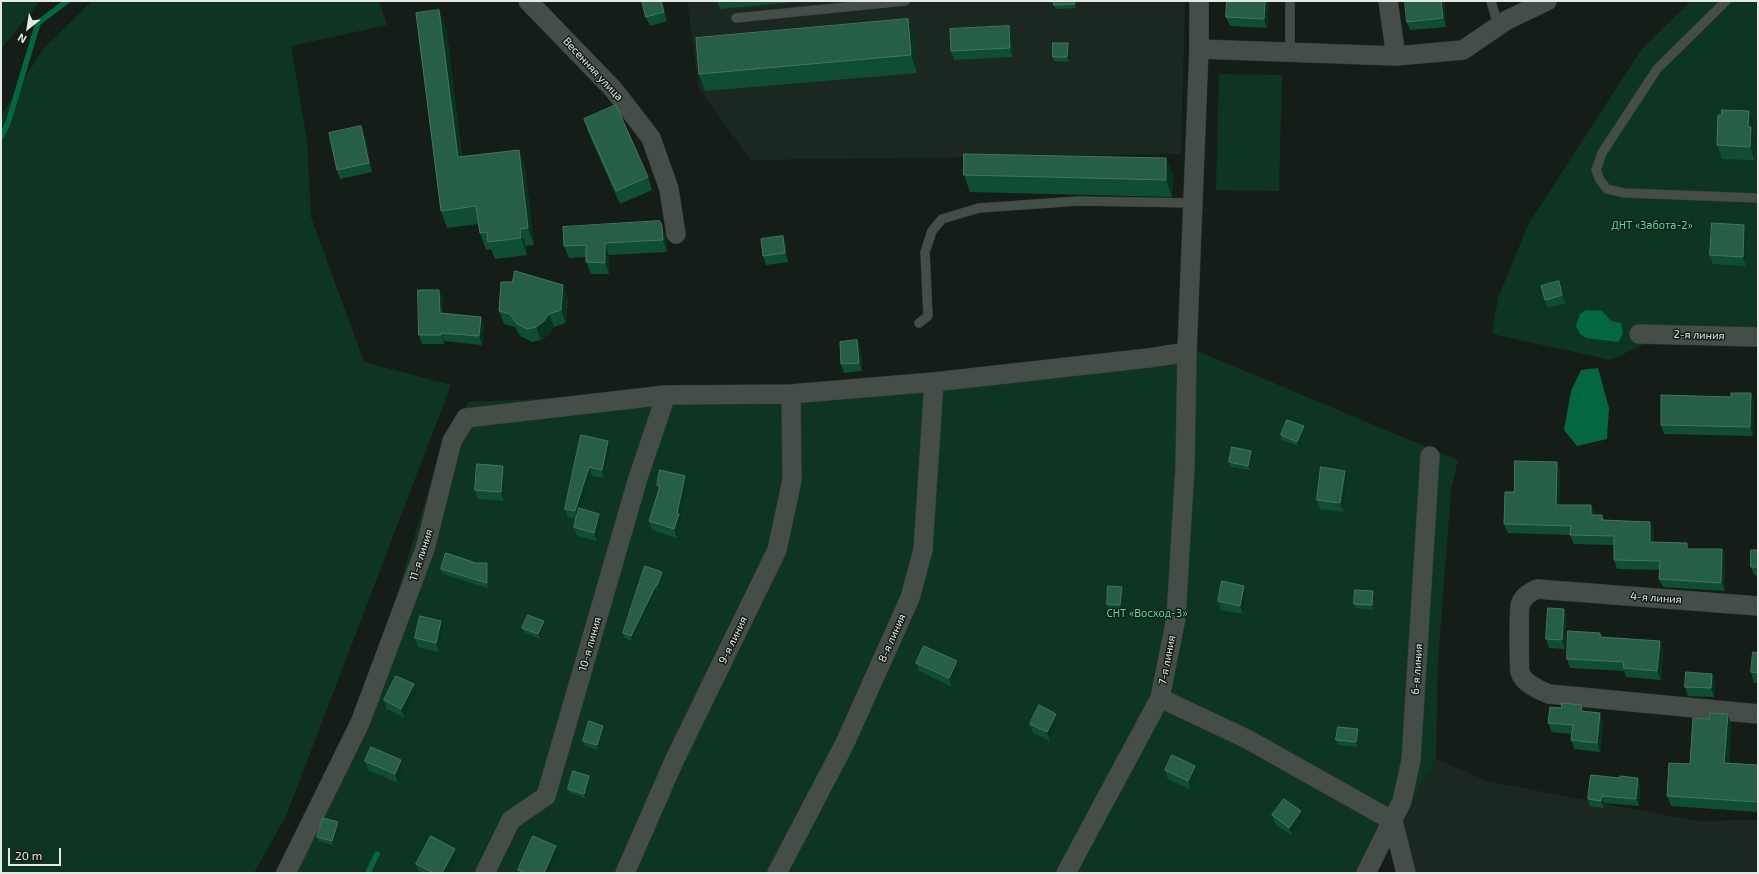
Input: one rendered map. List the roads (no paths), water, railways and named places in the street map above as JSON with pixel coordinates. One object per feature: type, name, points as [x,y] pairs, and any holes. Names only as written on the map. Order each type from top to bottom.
[{"type":"street","name":"Весенняя улица","points":[[528,1],[614,90],[651,138],[668,189],[676,234]]},
{"type":"street","name":"7-я линия","points":[[1066,873],[1160,698],[1176,618],[1185,467],[1187,352],[1199,50],[1199,1]]},
{"type":"street","points":[[1388,1],[1396,56]]},
{"type":"street","points":[[1199,50],[1396,56],[1463,50],[1507,20],[1547,1]]},
{"type":"street","name":"2-я линия","points":[[1639,334],[1758,337]]},
{"type":"street","points":[[666,395],[792,394],[934,382],[1149,358],[1187,352]]},
{"type":"street","name":"8-я линия","points":[[777,873],[846,743],[910,598],[923,550],[934,382]]},
{"type":"street","name":"9-я линия","points":[[625,873],[674,761],[777,550],[792,480],[792,394]]},
{"type":"street","name":"11-я линия","points":[[286,873],[360,723],[425,549],[452,441],[466,418],[666,395]]},
{"type":"street","name":"10-я линия","points":[[484,873],[511,820],[546,796],[638,478],[666,395]]},
{"type":"street","name":"6-я линия","points":[[1366,873],[1402,801],[1411,760],[1430,456]]},
{"type":"street","name":"4-я линия","points":[[1758,606],[1537,589],[1527,594],[1520,606],[1520,672],[1527,682],[1537,690],[1549,694],[1758,714]]},
{"type":"street","points":[[1160,698],[1247,739],[1393,821],[1406,873]]},
{"type":"lane","points":[[736,18],[905,1]]},
{"type":"lane","points":[[1290,1],[1290,52]]},
{"type":"lane","points":[[1491,1],[1498,26]]},
{"type":"lane","points":[[1726,1],[1657,69],[1602,152],[1596,170],[1600,180],[1607,189],[1624,193],[1758,198]]},
{"type":"lane","points":[[919,323],[928,316],[925,252],[932,231],[942,219],[979,208],[1079,201],[1193,203]]},
{"type":"waterway","points":[[1,137],[8,123],[38,23],[67,1]]},
{"type":"waterway","points":[[368,873],[377,854]]},
{"type":"park label","name":"ДНТ «Забота-2»","points":[[1652,225]]},
{"type":"park label","name":"СНТ «Восход-3»","points":[[1147,613]]}]
